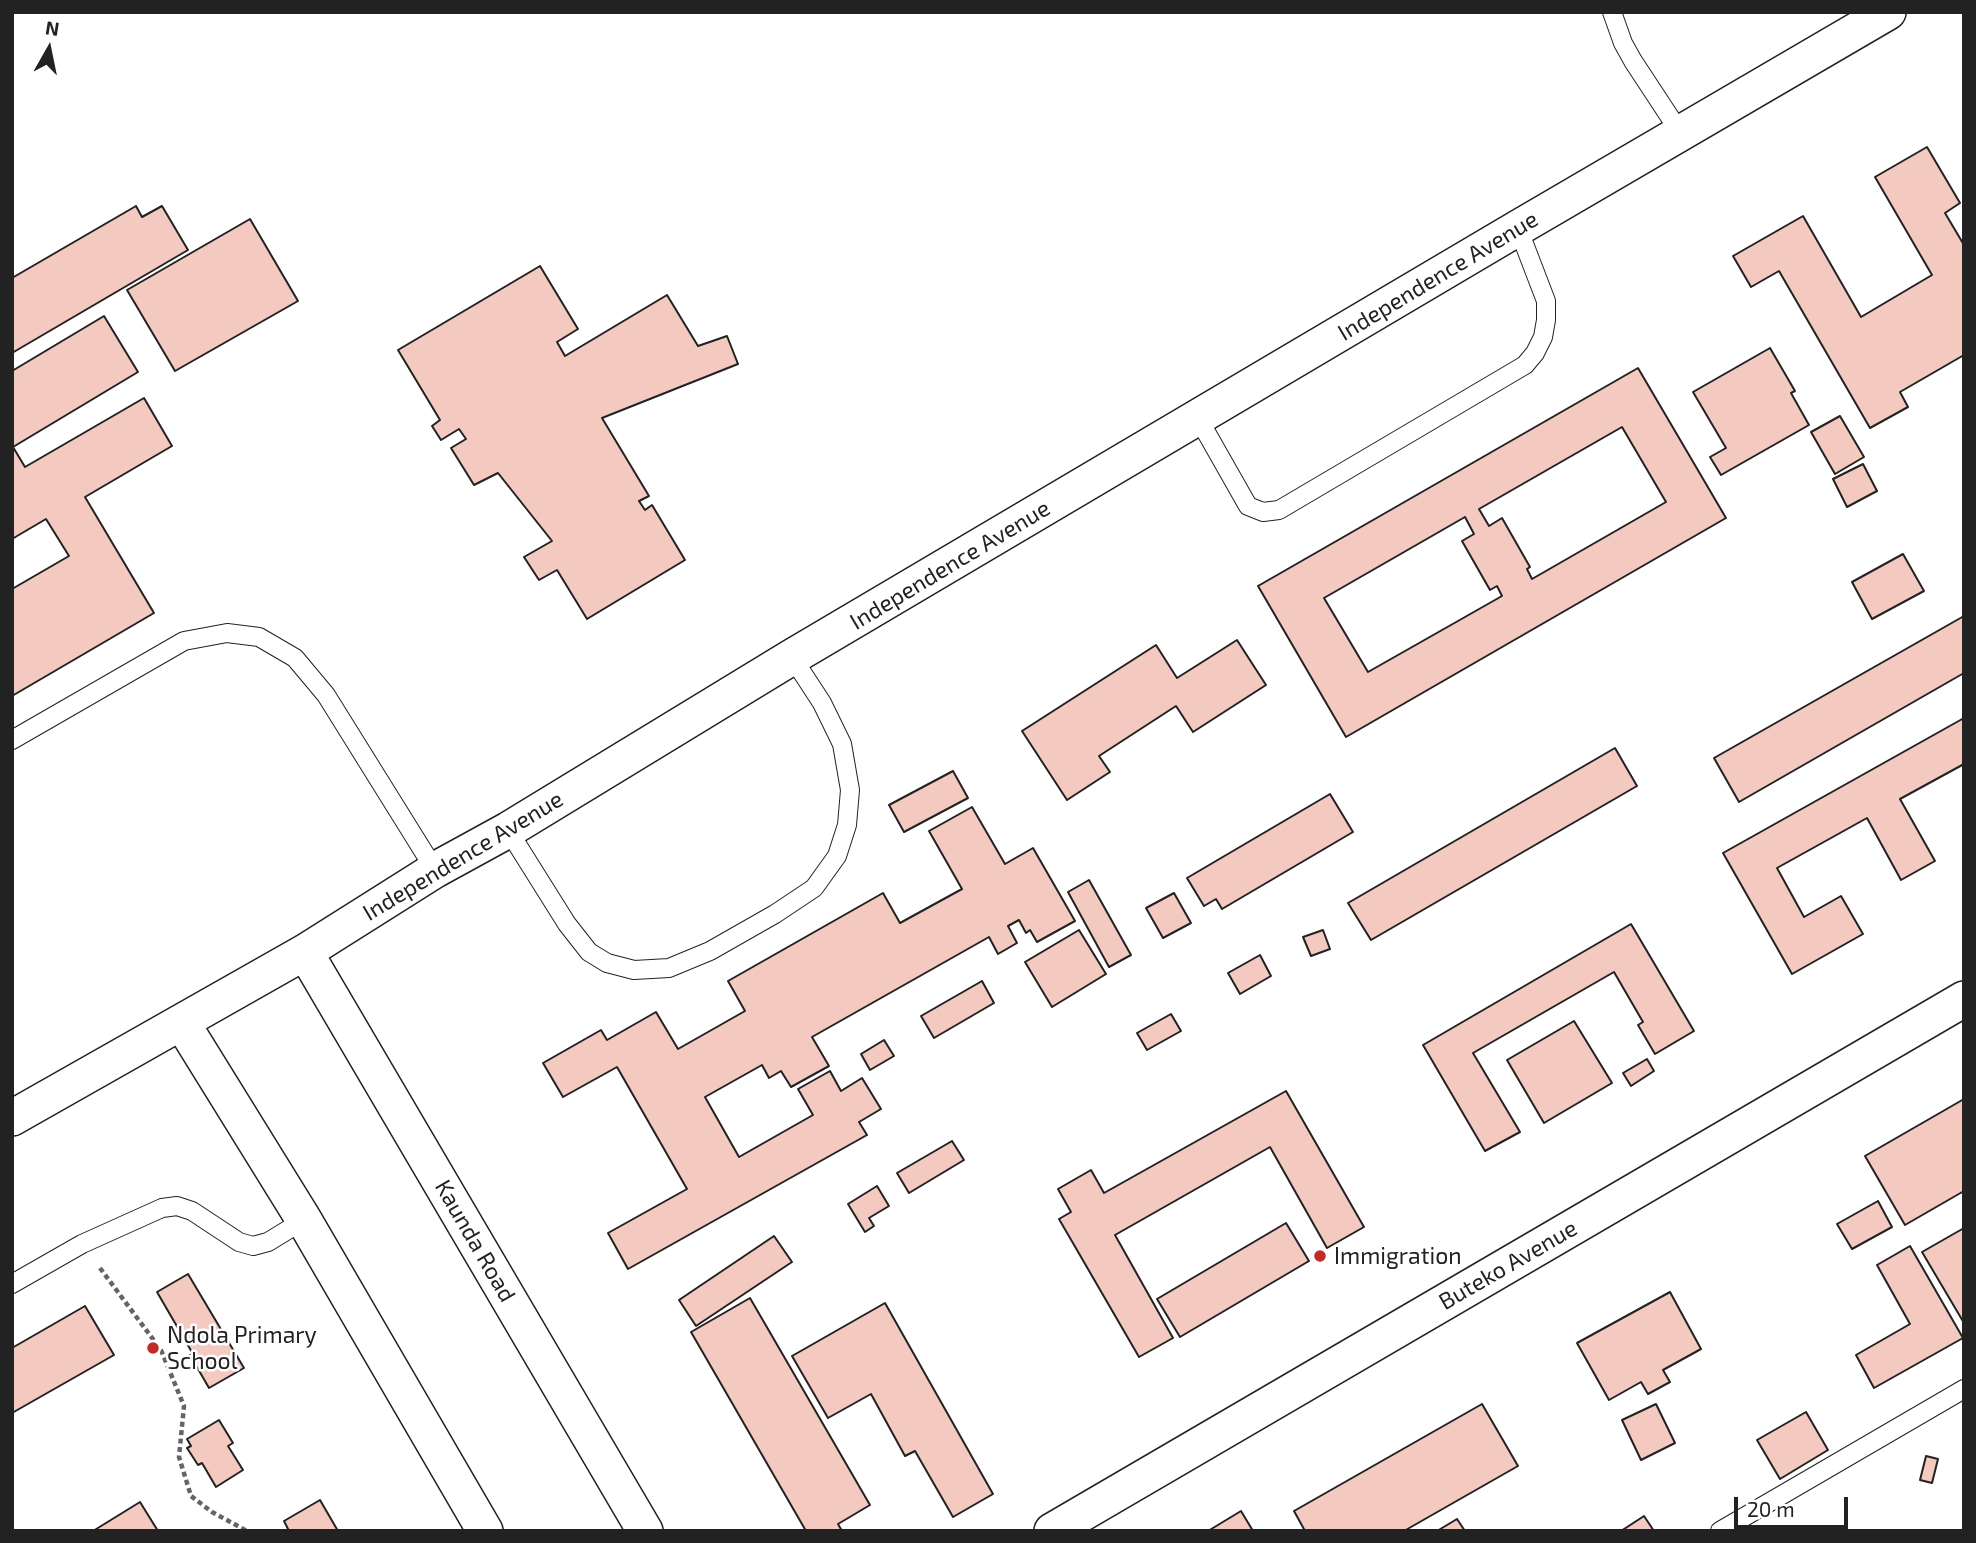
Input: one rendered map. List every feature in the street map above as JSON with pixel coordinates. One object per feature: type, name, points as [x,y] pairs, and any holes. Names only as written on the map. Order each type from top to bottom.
[{"type":"street","name":"Independence Avenue","points":[[13,1115],[305,952],[435,870],[508,830],[792,657],[1888,12]]},
{"type":"street","name":"Kaunda Road","points":[[305,952],[645,1531]]},
{"type":"street","name":"Buteko Avenue","points":[[1052,1531],[1964,999]]},
{"type":"street","points":[[182,1023],[304,1220],[485,1531]]},
{"type":"lane","points":[[1612,12],[1623,43],[1633,61],[1681,134]]},
{"type":"lane","points":[[1198,418],[1248,506],[1263,512],[1279,510],[1525,365],[1535,354],[1543,337],[1546,301],[1517,228]]},
{"type":"lane","points":[[12,740],[184,641],[227,633],[259,636],[295,658],[326,695],[435,870]]},
{"type":"lane","points":[[508,830],[574,933],[589,952],[607,963],[634,970],[669,968],[710,951],[775,914],[814,888],[837,856],[847,825],[850,790],[842,744],[822,703],[792,657]]},
{"type":"lane","points":[[12,1284],[82,1244],[162,1208],[177,1206],[192,1211],[239,1242],[253,1246],[268,1242],[304,1220]]},
{"type":"lane","points":[[1720,1531],[1964,1389]]},
{"type":"path","points":[[82,1244],[161,1350],[184,1406],[179,1457],[191,1496],[212,1512],[247,1531]]},
{"type":"building","points":[[1927,147],[1960,203],[1945,213],[1964,245],[1964,355],[1900,392],[1908,407],[1870,428],[1779,271],[1751,287],[1733,256],[1803,216],[1861,317],[1932,275],[1875,177]]},
{"type":"building","points":[[136,206],[142,217],[162,206],[188,250],[12,353],[12,278]]},
{"type":"building","points":[[250,219],[298,301],[175,371],[127,290]]},
{"type":"building","points":[[540,266],[578,329],[557,342],[565,356],[667,295],[698,346],[727,336],[738,364],[602,418],[649,496],[639,501],[645,510],[652,505],[685,560],[587,619],[557,570],[539,580],[524,557],[552,541],[498,473],[474,485],[451,448],[466,439],[459,429],[441,440],[432,426],[440,420],[398,350]]},
{"type":"building","points":[[104,316],[138,372],[13,447],[25,467],[144,398],[172,446],[85,497],[154,613],[12,696],[12,589],[69,556],[46,519],[12,539],[12,371]]},
{"type":"building","points":[[1770,348],[1795,391],[1791,393],[1809,425],[1721,475],[1710,457],[1726,448],[1693,392]]},
{"type":"building","points":[[1638,368],[1726,518],[1346,737],[1258,586]],"holes":[[[1622,427],[1666,502],[1532,579],[1527,569],[1530,567],[1502,518],[1489,526],[1479,509]],[[1465,517],[1474,534],[1462,541],[1490,590],[1497,586],[1502,596],[1368,672],[1324,598]]]},
{"type":"building","points":[[1840,416],[1864,457],[1835,474],[1811,432]]},
{"type":"building","points":[[1863,464],[1877,491],[1847,507],[1833,479]]},
{"type":"building","points":[[1903,554],[1924,591],[1872,619],[1852,582]]},
{"type":"building","points":[[1964,616],[1964,673],[1739,802],[1714,758]]},
{"type":"building","points":[[1237,640],[1266,685],[1193,732],[1176,706],[1099,756],[1110,772],[1067,800],[1022,731],[1156,645],[1177,678]]},
{"type":"building","points":[[1964,718],[1964,764],[1900,799],[1935,861],[1901,880],[1867,818],[1777,868],[1804,917],[1841,896],[1863,934],[1792,974],[1723,853]]},
{"type":"building","points":[[1615,748],[1637,786],[1371,940],[1348,903]]},
{"type":"building","points":[[953,771],[968,798],[904,832],[889,805]]},
{"type":"building","points":[[1330,794],[1353,832],[1222,909],[1216,899],[1204,906],[1187,878]]},
{"type":"building","points":[[972,807],[1005,864],[1033,848],[1075,921],[1037,942],[1030,930],[1026,933],[1019,920],[1008,926],[1017,943],[998,954],[989,937],[812,1037],[829,1066],[791,1087],[781,1071],[769,1078],[762,1065],[705,1097],[739,1157],[813,1115],[798,1089],[830,1071],[841,1091],[862,1078],[881,1109],[859,1122],[867,1135],[628,1269],[608,1233],[687,1189],[617,1067],[563,1097],[543,1063],[601,1030],[607,1040],[656,1012],[678,1049],[745,1011],[728,981],[883,893],[900,923],[962,889],[929,831]]},
{"type":"building","points":[[1089,880],[1131,955],[1109,967],[1068,892]]},
{"type":"building","points":[[1174,893],[1191,923],[1163,938],[1146,908]]},
{"type":"building","points":[[1631,924],[1694,1031],[1655,1054],[1638,1025],[1643,1022],[1614,972],[1473,1053],[1520,1132],[1485,1151],[1423,1045]]},
{"type":"building","points":[[1079,930],[1106,974],[1052,1007],[1025,962]]},
{"type":"building","points":[[1323,930],[1330,949],[1311,956],[1303,937]]},
{"type":"building","points":[[1260,955],[1271,976],[1240,994],[1228,973]]},
{"type":"building","points":[[982,981],[994,1003],[934,1038],[921,1016]]},
{"type":"building","points":[[1171,1014],[1181,1031],[1147,1050],[1137,1033]]},
{"type":"building","points":[[1574,1021],[1612,1083],[1544,1123],[1507,1060]]},
{"type":"building","points":[[884,1040],[894,1056],[870,1070],[861,1054]]},
{"type":"building","points":[[1647,1059],[1654,1071],[1631,1086],[1623,1073]]},
{"type":"building","points":[[1286,1091],[1364,1227],[1327,1248],[1270,1147],[1115,1235],[1173,1338],[1139,1357],[1059,1219],[1071,1212],[1058,1189],[1091,1170],[1104,1193]]},
{"type":"building","points":[[1964,1099],[1964,1191],[1905,1225],[1865,1156]]},
{"type":"building","points":[[952,1141],[964,1160],[909,1193],[897,1173]]},
{"type":"building","points":[[877,1186],[889,1206],[869,1218],[874,1226],[865,1232],[848,1204]]},
{"type":"building","points":[[1878,1201],[1892,1227],[1852,1249],[1837,1224]]},
{"type":"building","points":[[1286,1223],[1309,1261],[1180,1337],[1157,1299]]},
{"type":"building","points":[[1964,1228],[1964,1323],[1922,1252]]},
{"type":"building","points":[[774,1236],[792,1262],[696,1326],[679,1300]]},
{"type":"building","points":[[1910,1246],[1963,1338],[1874,1388],[1856,1355],[1910,1324],[1877,1265]]},
{"type":"building","points":[[188,1274],[244,1368],[209,1388],[190,1355],[193,1354],[157,1292]]},
{"type":"building","points":[[1670,1292],[1701,1349],[1663,1370],[1670,1382],[1648,1394],[1641,1382],[1609,1400],[1577,1343]]},
{"type":"building","points":[[750,1298],[870,1505],[838,1524],[842,1531],[806,1531],[691,1332]]},
{"type":"building","points":[[885,1303],[993,1494],[953,1517],[915,1451],[905,1456],[871,1394],[828,1418],[792,1356]]},
{"type":"building","points":[[85,1306],[114,1355],[12,1413],[12,1348]]},
{"type":"building","points":[[1482,1404],[1518,1466],[1404,1531],[1305,1531],[1294,1511]]},
{"type":"building","points":[[1656,1404],[1675,1443],[1641,1460],[1622,1420]]},
{"type":"building","points":[[1806,1412],[1828,1450],[1780,1479],[1757,1440]]},
{"type":"building","points":[[219,1420],[233,1443],[228,1446],[243,1470],[216,1487],[202,1463],[198,1465],[187,1448],[191,1446],[187,1439]]},
{"type":"building","points":[[1926,1456],[1938,1459],[1932,1483],[1920,1480]]},
{"type":"building","points":[[320,1500],[338,1531],[289,1531],[284,1521]]},
{"type":"building","points":[[140,1502],[158,1531],[93,1531]]},
{"type":"building","points":[[1241,1511],[1253,1531],[1208,1531]]},
{"type":"building","points":[[1644,1516],[1654,1531],[1621,1531]]},
{"type":"building","points":[[1457,1519],[1465,1531],[1437,1531]]},
{"type":"place","name":"Immigration","points":[[1320,1256]]},
{"type":"place","name":"Ndola Primary School","points":[[153,1348]]}]
